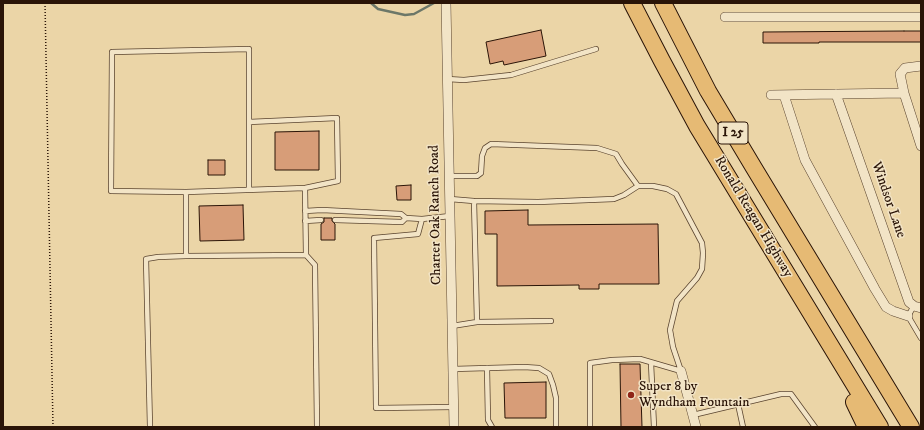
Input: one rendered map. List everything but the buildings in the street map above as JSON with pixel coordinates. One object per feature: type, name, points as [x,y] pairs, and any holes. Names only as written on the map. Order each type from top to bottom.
[{"type":"highway","name":"Ronald Reagan Highway","points":[[632,3],[697,126],[880,427]]},
{"type":"highway","name":"Ronald Reagan Highway","points":[[663,3],[708,91],[808,259],[911,427]]},
{"type":"highway","points":[[808,259],[912,415],[921,426]]},
{"type":"highway","points":[[820,328],[836,367],[866,427]]},
{"type":"street","name":"Charter Oak Ranch Road","points":[[446,6],[454,427]]},
{"type":"street","points":[[725,17],[921,17]]},
{"type":"street","points":[[921,66],[905,68],[900,74],[904,93],[921,146]]},
{"type":"street","points":[[770,95],[904,93]]},
{"type":"street","name":"Windsor Lane","points":[[836,94],[909,302],[918,307]]},
{"type":"street","points":[[784,95],[805,160],[886,307],[908,316]]},
{"type":"street","points":[[681,371],[696,427]]},
{"type":"lane","points":[[249,122],[337,118],[338,181],[305,188],[249,190],[186,192],[111,191],[112,52],[249,49],[249,122],[249,190]]},
{"type":"lane","points":[[447,79],[464,80],[511,75],[596,49]]},
{"type":"lane","points":[[449,176],[478,176],[482,170],[482,156],[485,148],[491,144],[597,148],[616,154],[638,186]]},
{"type":"lane","points":[[450,199],[538,202],[614,199],[624,195],[638,186],[653,186],[667,189],[676,194],[702,243],[703,253],[702,269],[697,278],[677,301],[670,330],[673,346],[681,371]]},
{"type":"lane","points":[[305,188],[306,255],[315,265],[317,427]]},
{"type":"lane","points":[[186,192],[186,256]]},
{"type":"lane","points":[[474,201],[477,322]]},
{"type":"lane","points":[[305,211],[322,210],[401,214],[406,218],[422,219],[450,216]]},
{"type":"lane","points":[[335,220],[402,222],[406,218]]},
{"type":"lane","points":[[422,219],[418,234],[374,238],[376,408],[454,407]]},
{"type":"lane","points":[[305,221],[321,220]]},
{"type":"lane","points":[[150,427],[146,259],[186,256],[306,255]]},
{"type":"lane","points":[[918,307],[908,316],[921,338]]},
{"type":"lane","points":[[452,326],[477,322],[551,321]]},
{"type":"lane","points":[[590,427],[590,362],[640,359],[681,371]]},
{"type":"lane","points":[[652,363],[654,427]]},
{"type":"lane","points":[[453,370],[524,367],[539,368],[549,374],[553,385],[556,398],[556,427]]},
{"type":"lane","points":[[487,368],[488,420],[492,427]]},
{"type":"lane","points":[[693,415],[781,394],[791,394],[814,427]]},
{"type":"lane","points":[[738,404],[743,427]]},
{"type":"path","points":[[45,3],[53,427]]},
{"type":"waterway","points":[[371,3],[378,9],[405,15],[414,14],[434,3]]},
{"type":"place","name":"Super 8 by Wyndham Fountain","points":[[631,395]]}]
